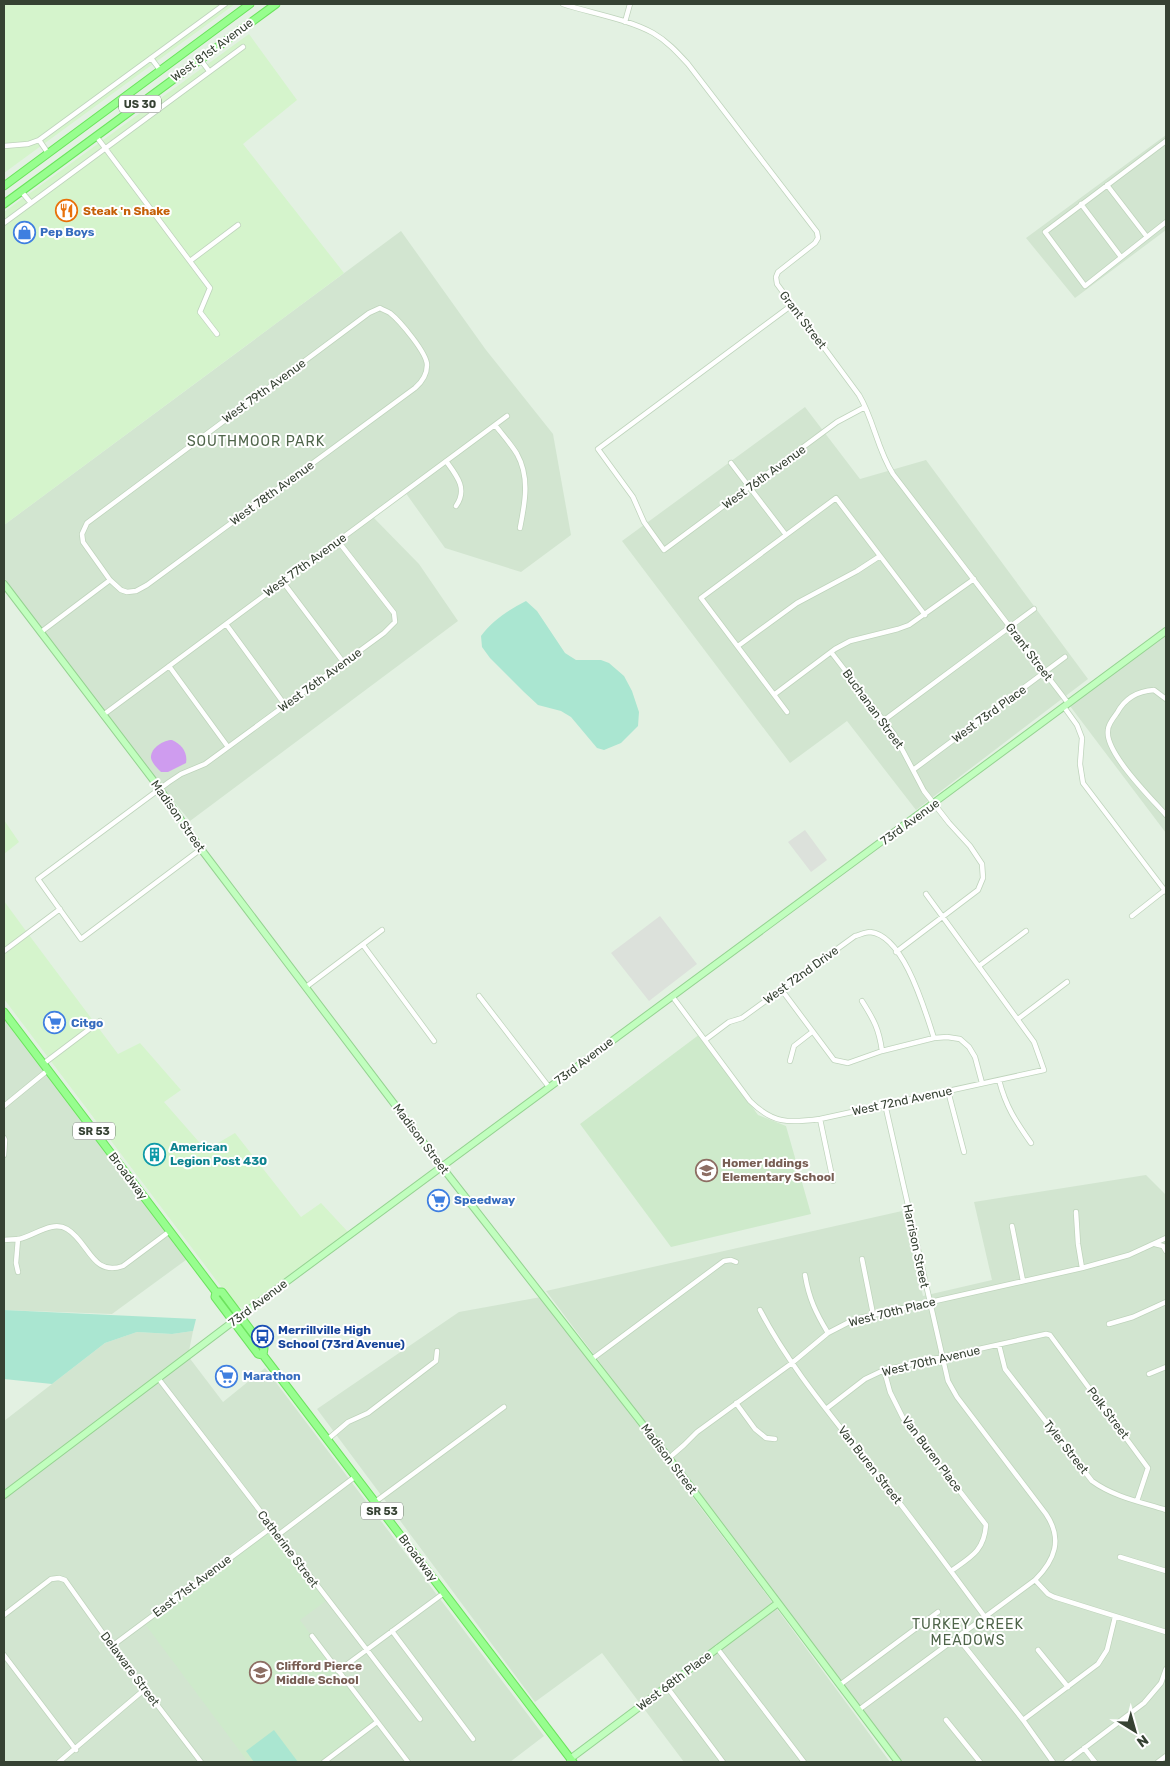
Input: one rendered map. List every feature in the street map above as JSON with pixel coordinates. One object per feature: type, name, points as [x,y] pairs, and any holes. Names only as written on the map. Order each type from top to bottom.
[{"type":"main road","name":"West 81st Avenue","points":[[4,186],[250,4]]},
{"type":"main road","name":"West 81st Avenue","points":[[4,204],[276,4]]},
{"type":"main road","name":"Broadway","points":[[4,1012],[216,1292],[215,1297],[237,1319],[258,1354],[263,1354],[570,1761]]},
{"type":"street","points":[[4,146],[28,144],[39,140],[225,4]]},
{"type":"street","name":"Grant Street","points":[[563,4],[652,32],[672,46],[688,64],[816,232],[818,238],[815,243],[776,275],[777,284],[859,395],[889,468],[1045,673],[1066,705],[1082,738],[1080,764],[1083,783],[1165,891]]},
{"type":"street","points":[[625,22],[630,4]]},
{"type":"street","points":[[4,223],[243,47]]},
{"type":"street","points":[[151,58],[160,70]]},
{"type":"street","points":[[200,59],[210,71]]},
{"type":"street","points":[[96,136],[210,288],[200,312],[217,334]]},
{"type":"street","points":[[39,140],[48,153]]},
{"type":"street","points":[[1166,149],[1164,142],[1045,232],[1084,286],[1166,222]]},
{"type":"street","points":[[1107,185],[1147,237]]},
{"type":"street","points":[[21,191],[30,203]]},
{"type":"street","points":[[1081,204],[1121,257]]},
{"type":"street","points":[[190,261],[238,225]]},
{"type":"street","name":"West 76th Avenue","points":[[792,305],[598,449],[633,497],[644,522],[664,550],[837,422],[865,407]]},
{"type":"street","name":"West 78th Avenue","points":[[110,580],[124,592],[136,591],[415,388],[423,380],[427,372],[427,362],[422,352],[400,323],[389,312],[380,308]]},
{"type":"street","name":"West 79th Avenue","points":[[110,580],[83,542],[82,534],[88,523],[369,314],[380,308]]},
{"type":"street","name":"West 77th Avenue","points":[[103,715],[507,416]]},
{"type":"street","points":[[495,425],[517,454],[523,471],[526,500],[520,528]]},
{"type":"street","points":[[446,462],[462,488],[462,498],[456,506]]},
{"type":"street","points":[[731,463],[786,535]]},
{"type":"street","points":[[787,712],[701,598],[836,498],[925,615]]},
{"type":"street","name":"West 76th Avenue","points":[[60,909],[38,879],[181,774],[205,764],[344,663],[384,633],[395,622],[394,613],[338,541]]},
{"type":"street","points":[[738,646],[797,603],[880,556]]},
{"type":"street","points":[[775,694],[831,652],[850,641],[904,627],[925,615],[974,579]]},
{"type":"street","points":[[40,632],[110,580]]},
{"type":"street","points":[[283,582],[344,663]]},
{"type":"street","name":"Madison Street","points":[[4,584],[160,789],[201,849],[442,1167],[669,1458],[898,1762]]},
{"type":"street","points":[[883,721],[1034,609]]},
{"type":"street","points":[[226,624],[286,705]]},
{"type":"street","name":"73rd Avenue","points":[[4,1495],[549,1087],[1166,632]]},
{"type":"street","name":"Buchanan Street","points":[[831,652],[899,742],[921,786],[970,846],[982,864],[983,878],[978,890],[943,918]]},
{"type":"street","name":"West 73rd Place","points":[[913,770],[1065,658]]},
{"type":"street","points":[[169,666],[228,746]]},
{"type":"street","points":[[1166,699],[1154,690],[1141,691],[1122,703],[1108,729],[1110,742],[1117,756],[1166,815]]},
{"type":"street","points":[[4,951],[60,909],[81,939],[201,849]]},
{"type":"street","points":[[1132,916],[1165,891]]},
{"type":"street","points":[[926,894],[1018,1019],[1067,982]]},
{"type":"street","points":[[934,1038],[920,992],[912,975],[896,952],[943,918]]},
{"type":"street","points":[[306,986],[382,930]]},
{"type":"street","name":"West 72nd Drive","points":[[705,1040],[729,1022],[742,1018],[855,936],[869,932],[884,937],[896,952]]},
{"type":"street","points":[[979,966],[1026,932]]},
{"type":"street","points":[[363,944],[434,1041]]},
{"type":"street","points":[[781,989],[834,1060],[848,1063],[882,1051],[934,1038],[960,1038],[975,1056],[982,1084]]},
{"type":"street","points":[[479,996],[549,1087]]},
{"type":"street","points":[[672,996],[705,1040]]},
{"type":"street","points":[[862,1001],[880,1034],[882,1051]]},
{"type":"street","name":"West 72nd Avenue","points":[[705,1040],[750,1102],[760,1111],[772,1118],[800,1122],[1044,1070],[1034,1042],[1018,1019]]},
{"type":"street","points":[[4,1106],[45,1067],[100,1021]]},
{"type":"street","points":[[790,1061],[794,1046],[812,1032]]},
{"type":"street","points":[[999,1080],[1012,1116],[1031,1143]]},
{"type":"street","points":[[948,1091],[964,1152]]},
{"type":"street","name":"Harrison Street","points":[[885,1104],[941,1358],[948,1381],[957,1397],[1046,1514],[1056,1533],[1054,1552],[1049,1563],[1035,1580]]},
{"type":"street","points":[[820,1119],[833,1181]]},
{"type":"street","points":[[4,1138],[4,1155]]},
{"type":"street","points":[[1076,1212],[1082,1268]]},
{"type":"street","points":[[4,1240],[18,1239],[50,1227],[60,1226],[66,1228],[100,1265],[107,1269],[115,1269],[123,1266],[170,1231]]},
{"type":"street","points":[[1012,1226],[1024,1281]]},
{"type":"street","name":"West 70th Place","points":[[669,1458],[697,1432],[828,1333],[855,1319],[1082,1268],[1129,1254],[1166,1238]]},
{"type":"street","points":[[18,1239],[16,1263],[18,1272]]},
{"type":"street","points":[[1154,1244],[1163,1246],[1166,1251]]},
{"type":"street","points":[[862,1259],[873,1314]]},
{"type":"street","points":[[592,1359],[724,1261],[731,1260],[736,1262]]},
{"type":"street","points":[[805,1275],[808,1294],[814,1309],[828,1333]]},
{"type":"street","points":[[1109,1324],[1133,1317],[1166,1302]]},
{"type":"street","name":"Van Buren Street","points":[[760,1310],[770,1330],[826,1409],[985,1617]]},
{"type":"street","name":"West 70th Avenue","points":[[826,1409],[865,1379],[884,1370],[1046,1334]]},
{"type":"street","name":"Polk Street","points":[[1046,1334],[1050,1335],[1148,1468],[1137,1501]]},
{"type":"street","name":"Tyler Street","points":[[999,1344],[1005,1368],[1092,1481],[1102,1488],[1166,1510]]},
{"type":"street","points":[[328,1439],[348,1422],[368,1413],[436,1361],[436,1351]]},
{"type":"street","points":[[1149,1374],[1166,1367]]},
{"type":"street","name":"Van Buren Place","points":[[884,1370],[890,1392],[903,1418],[986,1525],[986,1534],[976,1554],[951,1571]]},
{"type":"street","name":"Catherine Street","points":[[158,1378],[420,1719]]},
{"type":"street","points":[[736,1403],[755,1429],[766,1438],[775,1439]]},
{"type":"street","points":[[376,1502],[504,1407]]},
{"type":"street","points":[[278,1535],[356,1476]]},
{"type":"street","name":"East 71st Avenue","points":[[112,1646],[272,1527]]},
{"type":"street","points":[[1120,1556],[1166,1571]]},
{"type":"street","name":"Delaware Street","points":[[4,1615],[51,1579],[59,1578],[65,1580],[112,1646],[201,1762]]},
{"type":"street","points":[[860,1710],[1035,1580],[1048,1594],[1054,1597],[1166,1632]]},
{"type":"street","points":[[338,1671],[444,1593]]},
{"type":"street","name":"West 68th Place","points":[[570,1761],[778,1603]]},
{"type":"street","points":[[841,1684],[938,1612]]},
{"type":"street","points":[[1022,1720],[1098,1664],[1107,1650],[1115,1617]]},
{"type":"street","points":[[392,1631],[473,1739]]},
{"type":"street","points":[[312,1636],[408,1762]]},
{"type":"street","points":[[958,1638],[1053,1762]]},
{"type":"street","points":[[717,1648],[804,1762]]},
{"type":"street","points":[[1038,1650],[1068,1686]]},
{"type":"street","points":[[4,1655],[76,1750]]},
{"type":"street","points":[[1066,1762],[1144,1703],[1161,1683],[1166,1670]]},
{"type":"street","points":[[667,1687],[723,1762]]},
{"type":"street","points":[[59,1762],[76,1750],[145,1689]]},
{"type":"street","points":[[946,1720],[980,1762]]},
{"type":"street","points":[[324,1762],[377,1722]]},
{"type":"street","points":[[1084,1748],[1095,1762]]},
{"type":"street","points":[[1158,1762],[1166,1756]]},
{"type":"shaded area","points":[[4,4],[235,4],[4,173]]},
{"type":"shaded area","points":[[249,34],[297,100],[243,144],[344,273],[4,525],[4,212]]},
{"type":"shaded area","points":[[1166,135],[1166,230],[1075,298],[1026,238]]},
{"type":"shaded area","points":[[401,231],[486,350],[553,434],[571,535],[521,572],[445,548],[405,492],[372,516],[419,564],[458,621],[190,821],[103,715],[4,578],[4,525]]},
{"type":"shaded area","points":[[805,407],[860,479],[926,460],[1088,679],[916,810],[847,721],[790,763],[622,541]]},
{"type":"shaded area","points":[[526,601],[537,611],[565,653],[576,660],[601,660],[609,663],[624,676],[632,691],[639,712],[638,726],[621,743],[604,750],[597,748],[571,717],[561,711],[538,705],[490,658],[482,647],[481,636],[491,625],[507,612]]},
{"type":"shaded area","points":[[1166,636],[1166,833],[1070,706]]},
{"type":"shaded area","points":[[172,740],[183,749],[186,755],[186,763],[168,772],[161,772],[152,762],[151,754],[158,745]]},
{"type":"shaded area","points":[[4,820],[19,842],[4,854]]},
{"type":"shaded area","points":[[805,830],[827,860],[811,872],[788,842]]},
{"type":"shaded area","points":[[4,901],[26,931],[4,948]]},
{"type":"shaded area","points":[[660,916],[697,964],[649,1001],[611,953]]},
{"type":"shaded area","points":[[29,935],[118,1054],[140,1043],[181,1090],[164,1102],[206,1150],[235,1133],[301,1217],[321,1203],[348,1232],[247,1306],[243,1308],[235,1305],[4,999],[4,955]]},
{"type":"shaded area","points":[[4,1012],[190,1257],[112,1314],[4,1310]]},
{"type":"shaded area","name":"Homer Iddings Elementary School","points":[[700,1034],[758,1115],[786,1126],[811,1214],[671,1247],[580,1124]]},
{"type":"shaded area","points":[[1146,1175],[1166,1195],[1166,1762],[901,1762],[546,1291],[902,1211],[923,1296],[992,1280],[974,1202]]},
{"type":"shaded area","points":[[541,1297],[766,1594],[890,1762],[684,1762],[602,1653],[535,1702],[317,1409],[459,1312]]},
{"type":"shaded area","points":[[4,1310],[196,1319],[193,1331],[172,1334],[137,1332],[105,1343],[52,1384],[4,1379]]},
{"type":"shaded area","points":[[193,1331],[188,1356],[223,1402],[265,1368],[544,1736],[510,1762],[4,1762],[4,1421],[105,1343],[137,1332],[172,1334]]},
{"type":"shaded area","name":"Clifford Pierce Middle School","points":[[272,1530],[326,1601],[300,1620],[374,1721],[320,1762],[248,1762],[145,1624]]},
{"type":"shaded area","points":[[274,1730],[298,1762],[254,1762],[246,1751]]},
{"type":"place","name":"Steak 'n Shake","points":[[67,211]]},
{"type":"place","name":"Pep Boys","points":[[24,232]]},
{"type":"place","name":"Citgo","points":[[55,1023]]},
{"type":"place","name":"American Legion Post 430","points":[[154,1154]]},
{"type":"place","name":"Homer Iddings Elementary School","points":[[706,1170]]},
{"type":"place","name":"Speedway","points":[[438,1200]]},
{"type":"place","name":"Merrillville High School (73rd Avenue)","points":[[262,1337]]},
{"type":"place","name":"Marathon","points":[[227,1376]]},
{"type":"place","name":"Clifford Pierce Middle School","points":[[260,1673]]},
{"type":"district","name":"SOUTHMOOR PARK","points":[[256,441]]},
{"type":"district","name":"TURKEY CREEK MEADOWS","points":[[968,1632]]}]
